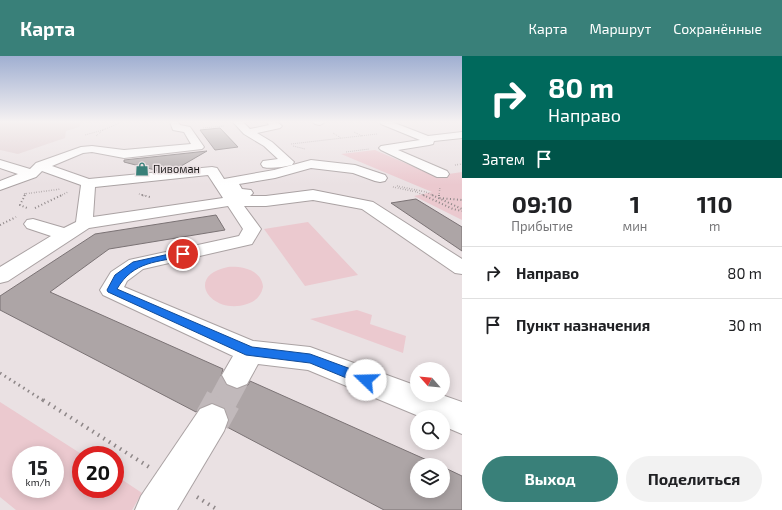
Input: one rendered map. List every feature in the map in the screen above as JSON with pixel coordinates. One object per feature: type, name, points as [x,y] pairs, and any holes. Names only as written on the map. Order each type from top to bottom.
[{"type":"lane","points":[[1,184],[82,150],[92,149],[124,154],[198,147],[196,143]]},
{"type":"lane","points":[[243,167],[288,162],[267,143]]},
{"type":"lane","points":[[420,143],[385,148],[442,174]]},
{"type":"lane","points":[[0,164],[35,171],[83,185],[227,169]]},
{"type":"lane","points":[[462,268],[383,190],[356,169],[310,164],[274,174],[230,181],[235,197],[252,229],[245,240],[136,264],[119,278],[111,290],[250,352],[310,359],[462,418]]},
{"type":"lane","points":[[212,171],[235,197],[266,201],[313,194],[383,190]]},
{"type":"lane","points":[[83,185],[84,224]]},
{"type":"lane","points":[[0,276],[84,224],[285,188]]},
{"type":"lane","points":[[29,215],[66,235]]},
{"type":"lane","points":[[237,375],[250,352]]},
{"type":"lane","points":[[164,496],[212,420]]},
{"type":"path","points":[[82,150],[89,143]]},
{"type":"path","points":[[286,145],[301,143]]},
{"type":"path","points":[[29,215],[20,205],[35,171]]},
{"type":"path","points":[[19,195],[83,185]]},
{"type":"path","points":[[0,225],[29,215],[83,185]]},
{"type":"path","points":[[383,190],[426,192],[462,210]]},
{"type":"path","points":[[383,190],[417,192],[453,209],[462,210]]},
{"type":"path","points":[[439,198],[462,200]]},
{"type":"path","points":[[0,373],[164,496],[218,510]]},
{"type":"shaded area","points":[[0,143],[50,143],[18,154],[0,150]]},
{"type":"shaded area","points":[[375,150],[435,176],[462,172],[462,220],[414,196],[432,192],[341,154]]},
{"type":"shaded area","points":[[308,222],[358,275],[305,286],[264,229]]},
{"type":"shaded area","points":[[228,267],[245,268],[255,273],[259,277],[262,281],[263,287],[261,293],[255,300],[247,304],[234,306],[223,305],[214,300],[208,293],[205,286],[207,278],[214,272]]},
{"type":"shaded area","points":[[357,310],[372,315],[370,324],[406,336],[403,353],[310,319]]},
{"type":"shaded area","points":[[0,402],[72,448],[72,498],[124,498],[124,481],[142,493],[132,510],[16,510],[0,497]]},
{"type":"building","points":[[210,143],[234,143],[238,147],[215,150]]},
{"type":"building","points":[[207,151],[176,169],[159,171],[124,162],[124,160]]},
{"type":"building","points":[[416,199],[462,227],[462,251],[391,203]]},
{"type":"building","points":[[216,215],[225,230],[109,249],[50,292],[223,369],[221,376],[226,385],[238,389],[248,385],[250,381],[422,458],[410,458],[410,498],[450,498],[450,470],[462,476],[462,510],[384,510],[227,427],[229,419],[225,408],[211,403],[199,408],[196,412],[0,310],[0,296],[95,234]]},
{"type":"tunnel","points":[[223,401],[237,375]]},
{"type":"tunnel","points":[[212,420],[223,400]]},
{"type":"place","name":"Пивоман","points":[[142,169]]},
{"type":"route","points":[[183,254],[136,264],[119,278],[111,290],[250,352],[310,359],[366,380]]}]
